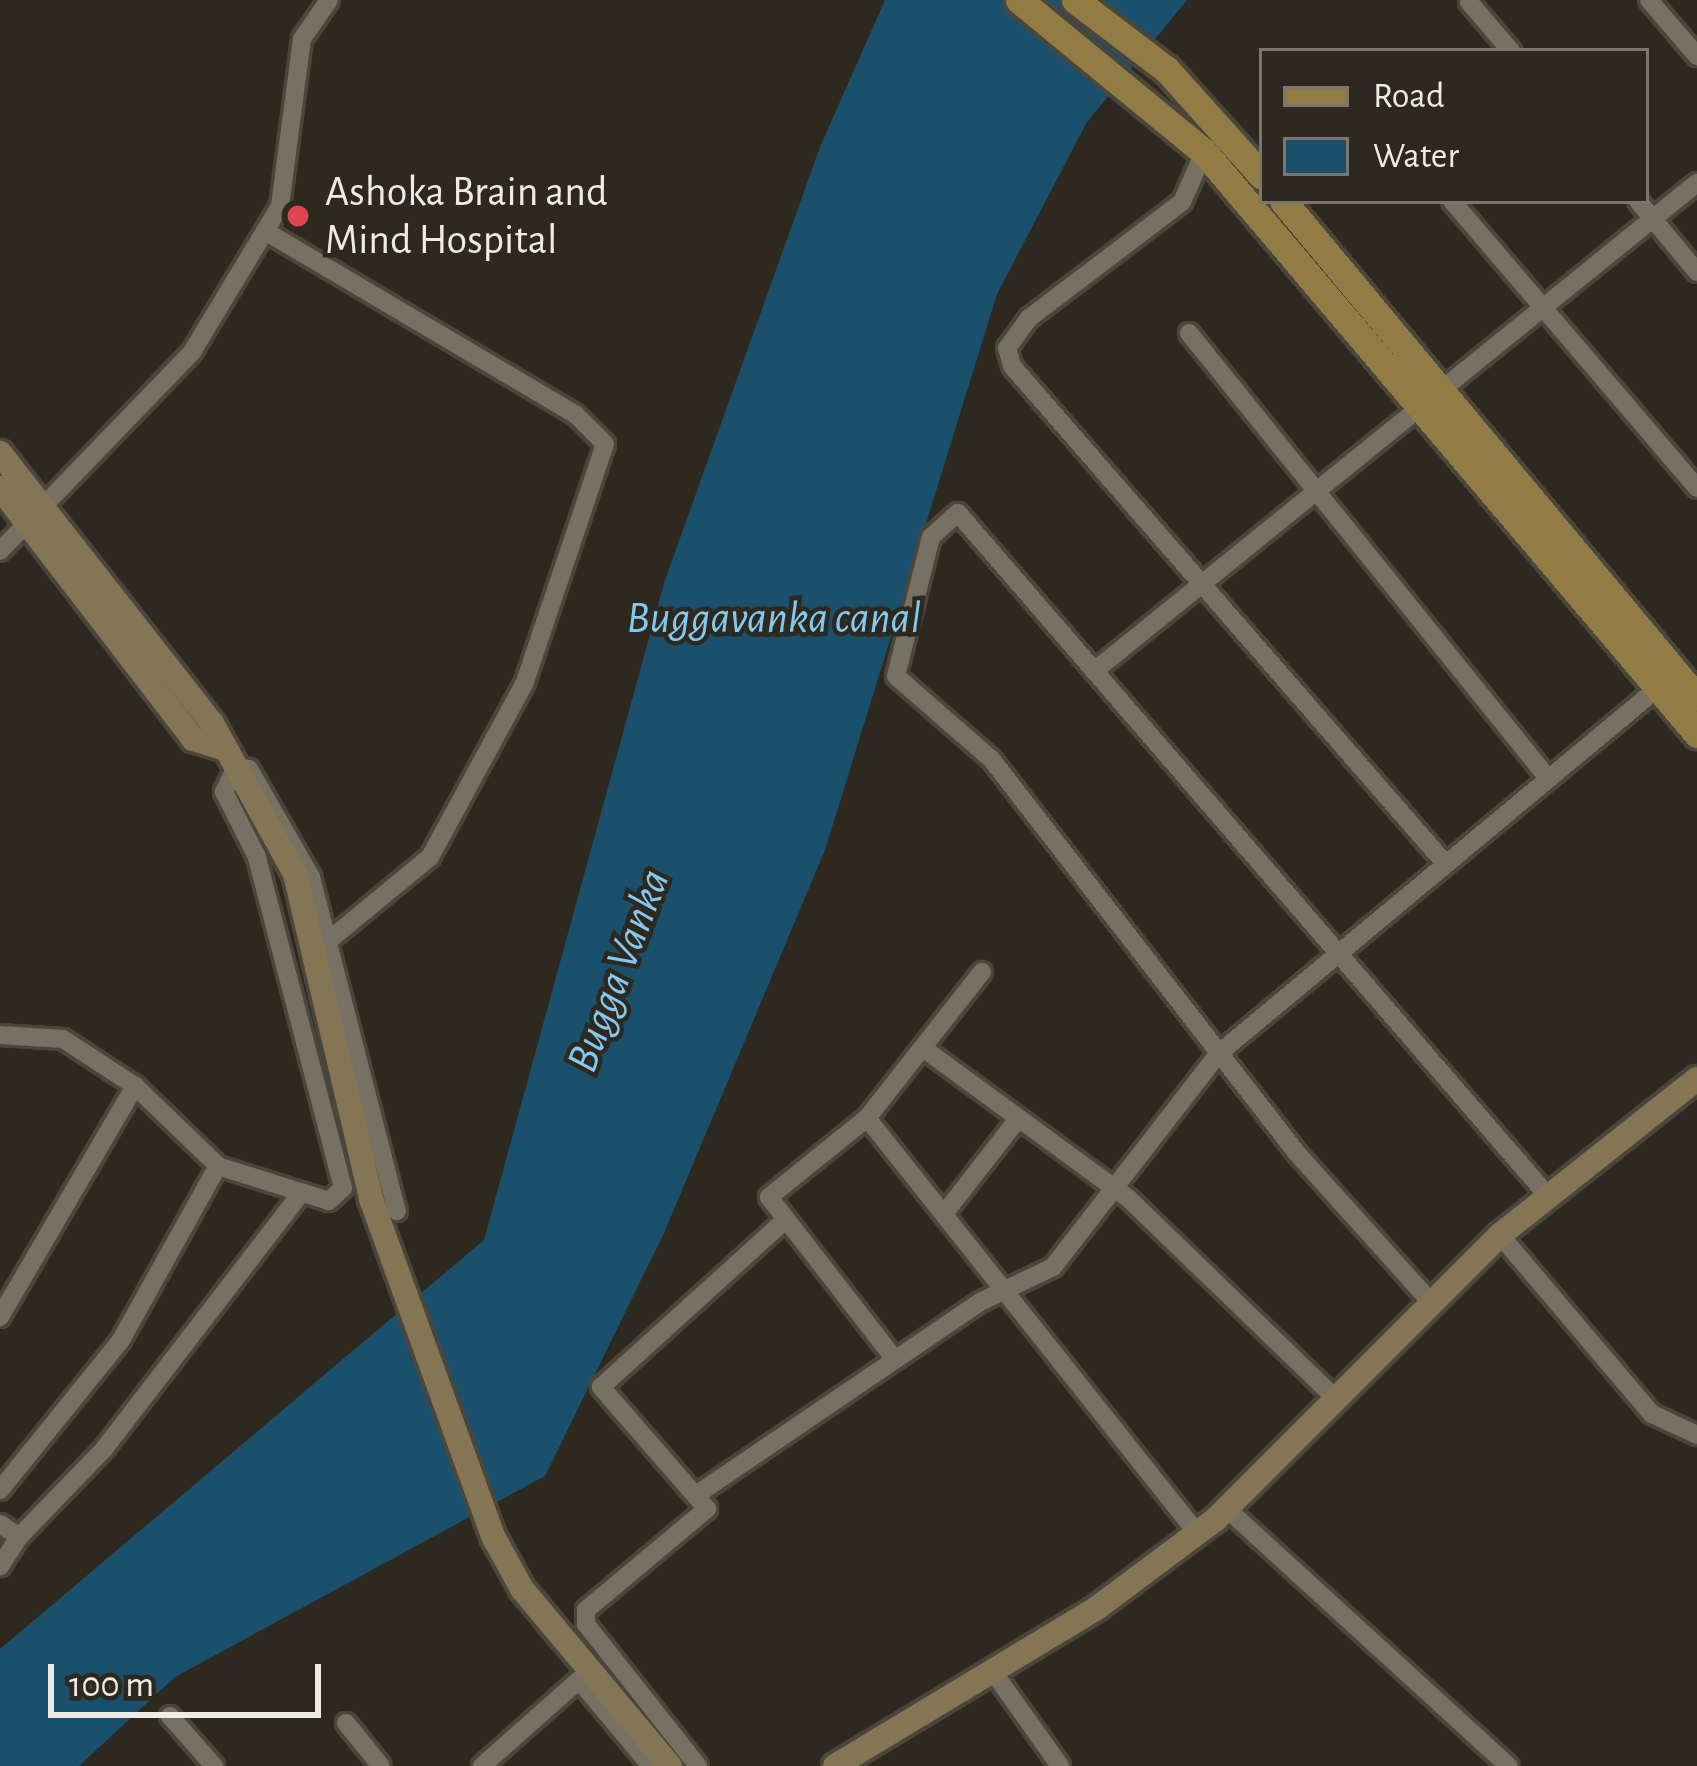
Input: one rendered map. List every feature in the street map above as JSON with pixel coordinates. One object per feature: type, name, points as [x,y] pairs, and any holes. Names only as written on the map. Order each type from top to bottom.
[{"type":"main road","points":[[1019,0],[1145,97],[1204,152],[1697,698]]},
{"type":"main road","points":[[1076,0],[1167,70],[1259,173]]},
{"type":"main road","points":[[1285,204],[1430,397],[1697,734]]},
{"type":"main road","points":[[0,453],[37,517],[212,723],[295,874],[371,1198],[494,1538],[522,1589],[670,1766]]},
{"type":"main road","points":[[0,488],[37,517]]},
{"type":"main road","points":[[835,1766],[994,1672],[1197,1533],[1331,1394],[1500,1235],[1697,1078]]},
{"type":"street","points":[[1649,0],[1697,56]]},
{"type":"street","points":[[1469,2],[1508,48]]},
{"type":"street","points":[[0,551],[192,352],[280,206],[302,40],[321,3]]},
{"type":"street","points":[[1204,152],[1182,202],[1029,318],[1007,348],[1443,861]]},
{"type":"street","points":[[1097,668],[1697,183]]},
{"type":"street","points":[[1455,204],[1697,488]]},
{"type":"street","points":[[1640,204],[1697,272]]},
{"type":"street","points":[[265,231],[574,414],[605,444],[524,684],[430,857],[327,942]]},
{"type":"street","points":[[1189,333],[1547,777]]},
{"type":"street","points":[[1430,1301],[1218,1054],[991,759],[896,676],[931,537],[958,514],[1097,668],[1331,956],[1549,1196]]},
{"type":"street","points":[[698,1766],[584,1617],[696,1522],[702,1491],[893,1357],[1053,1268],[1110,1185],[1218,1054],[1443,861],[1659,687]]},
{"type":"street","points":[[227,757],[271,795],[327,942],[397,1211]]},
{"type":"street","points":[[0,1035],[63,1039],[135,1086],[218,1166],[329,1201],[343,1188],[256,855],[224,792],[227,757]]},
{"type":"street","points":[[893,1357],[782,1222],[769,1196],[867,1118],[927,1051],[982,972]]},
{"type":"street","points":[[927,1051],[1110,1185],[1331,1394]]},
{"type":"street","points":[[0,1317],[135,1086]]},
{"type":"street","points":[[867,1118],[1197,1533]]},
{"type":"street","points":[[944,1214],[1018,1119]]},
{"type":"street","points":[[0,1490],[122,1340],[218,1166]]},
{"type":"street","points":[[0,1566],[19,1537],[104,1449],[302,1192]]},
{"type":"street","points":[[702,1491],[601,1387],[782,1222]]},
{"type":"street","points":[[1500,1235],[1652,1414],[1697,1435]]},
{"type":"street","points":[[1226,1508],[1509,1766]]},
{"type":"street","points":[[0,1524],[19,1537]]},
{"type":"street","points":[[994,1672],[1060,1766]]},
{"type":"street","points":[[482,1766],[579,1681],[651,1766]]},
{"type":"street","points":[[170,1716],[214,1766]]},
{"type":"street","points":[[346,1723],[381,1766]]},
{"type":"water","name":"Buggavanka canal","points":[[885,0],[1187,0],[1087,122],[997,294],[825,850],[664,1233],[545,1476],[175,1677],[79,1766],[0,1766],[0,1649],[484,1240],[664,583],[820,147]]},
{"type":"place","name":"Ashoka Brain and Mind Hospital","points":[[298,216]]},
{"type":"water label","name":"Bugga Vanka","points":[[619,971]]}]
